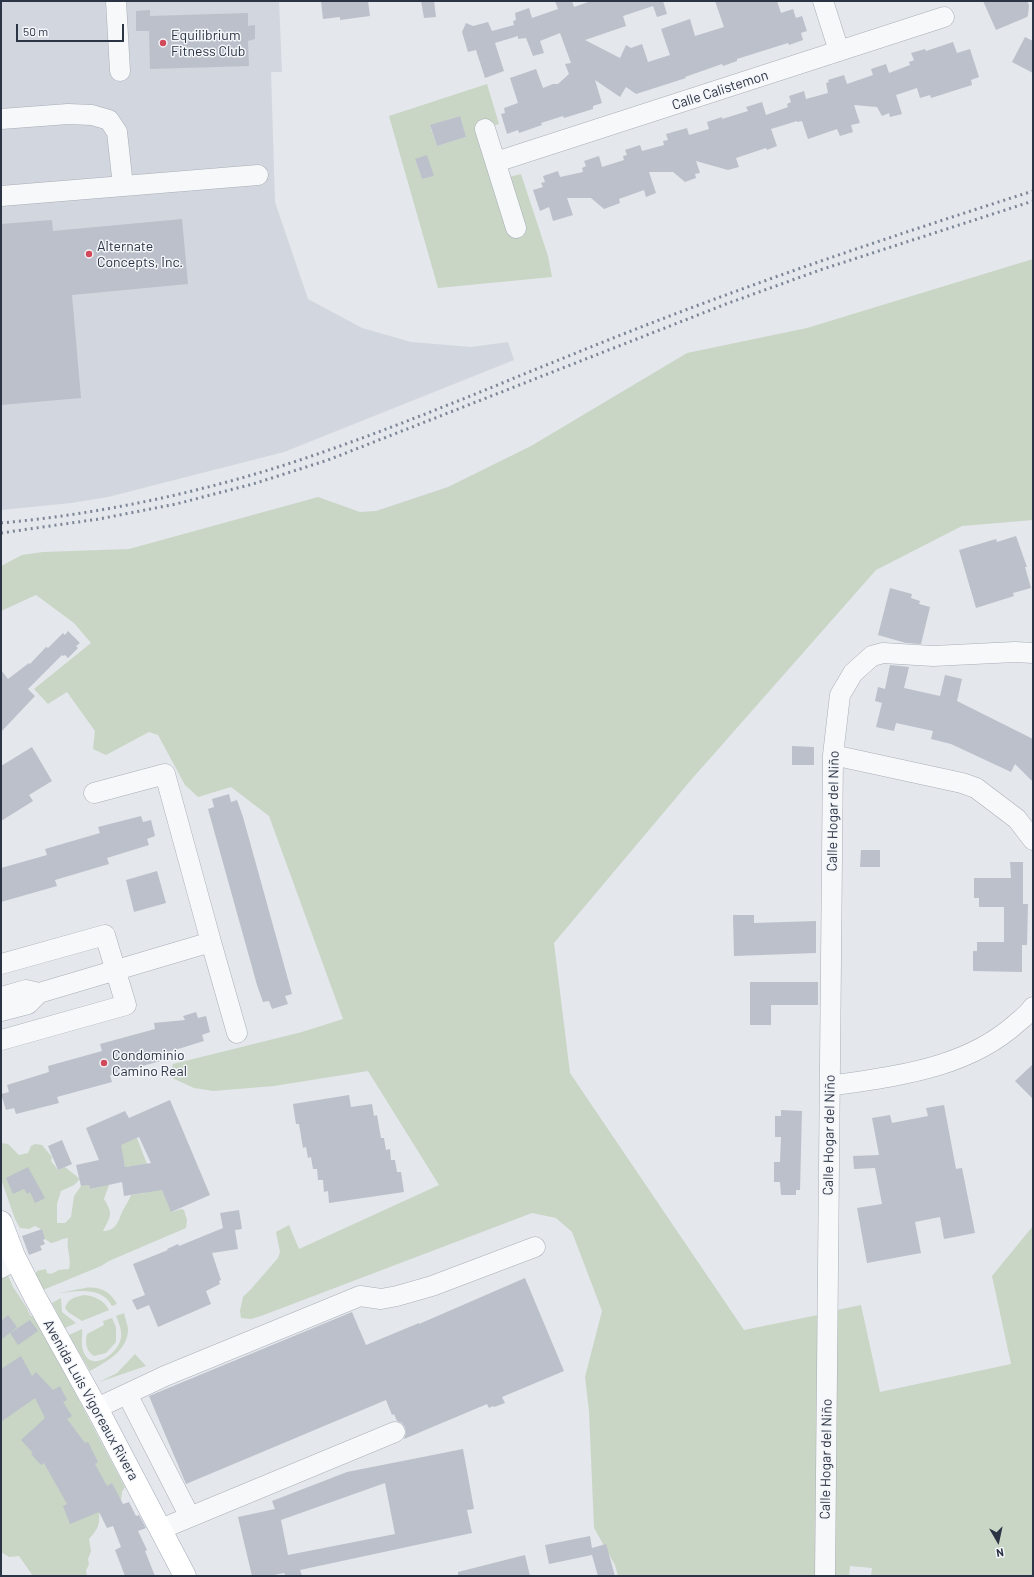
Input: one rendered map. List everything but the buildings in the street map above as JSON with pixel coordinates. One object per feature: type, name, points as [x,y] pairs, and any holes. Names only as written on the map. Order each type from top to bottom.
[{"type":"main road","name":"Avenida Luis Vigoreaux Rivera","points":[[1,1222],[8,1264],[35,1297],[97,1408],[162,1529],[185,1576]]},
{"type":"street","points":[[116,1],[120,71]]},
{"type":"street","points":[[823,1],[839,51]]},
{"type":"street","name":"Calle Calistemon","points":[[496,162],[944,17]]},
{"type":"street","points":[[1,118],[68,114],[92,115],[109,120],[116,132],[123,186]]},
{"type":"street","points":[[485,129],[516,228]]},
{"type":"street","points":[[1,196],[258,175]]},
{"type":"street","name":"Calle Hogar del Niño","points":[[825,1576],[833,755],[840,695],[853,673],[872,656],[883,653],[933,656],[1015,652],[1033,653]]},
{"type":"street","points":[[833,755],[962,783],[976,788],[1017,819],[1033,840]]},
{"type":"street","points":[[94,793],[165,774],[237,1033]]},
{"type":"street","points":[[1,964],[105,935],[126,1005],[1,1040]]},
{"type":"street","points":[[1,1012],[28,1004],[39,993],[212,942]]},
{"type":"street","points":[[1,997],[26,990],[39,993]]},
{"type":"street","points":[[830,1086],[921,1071],[954,1060],[984,1046],[1006,1033],[1033,1007]]},
{"type":"street","points":[[97,1408],[165,1376],[360,1296],[381,1299],[397,1296],[432,1286],[535,1247]]},
{"type":"street","points":[[127,1394],[190,1517]]},
{"type":"street","points":[[162,1529],[395,1432]]},
{"type":"shaded area","points":[[1,1],[279,1],[282,72],[271,72],[275,202],[308,299],[362,328],[411,342],[471,347],[508,342],[514,360],[284,452],[108,497],[71,503],[1,510]]},
{"type":"green space","points":[[487,84],[499,124],[477,130],[493,181],[521,174],[548,256],[552,277],[438,288],[389,116]],"holes":[[[459,116],[466,137],[437,146],[430,126]],[[415,159],[434,176],[422,179]]]},
{"type":"green space","points":[[1033,259],[1033,520],[962,526],[876,570],[691,780],[554,943],[570,1073],[744,1330],[818,1315],[815,1576],[618,1576],[615,1565],[594,1528],[589,1411],[585,1377],[602,1311],[572,1232],[556,1218],[532,1213],[261,1316],[251,1319],[241,1318],[240,1311],[243,1297],[278,1258],[280,1252],[276,1232],[289,1225],[299,1249],[439,1185],[368,1071],[274,1086],[213,1091],[194,1088],[172,1078],[171,1071],[173,1064],[302,1032],[343,1019],[269,816],[231,787],[198,797],[185,785],[158,735],[149,732],[106,755],[93,749],[95,731],[67,692],[48,704],[34,689],[91,643],[74,623],[36,595],[1,611],[1,566],[22,555],[43,552],[129,549],[318,497],[360,512],[376,511],[448,487],[531,446],[687,353],[807,328]]},
{"type":"green space","points":[[137,1138],[147,1164],[125,1167],[124,1162],[110,1147]]},
{"type":"green space","points":[[1,1143],[8,1144],[19,1155],[28,1153],[31,1146],[35,1144],[42,1145],[52,1157],[51,1161],[58,1170],[65,1167],[80,1179],[74,1185],[61,1191],[57,1204],[57,1223],[65,1223],[71,1217],[74,1196],[81,1186],[89,1185],[90,1189],[99,1187],[106,1173],[109,1185],[104,1199],[109,1209],[110,1216],[103,1231],[108,1231],[116,1225],[131,1195],[145,1193],[142,1174],[154,1172],[172,1212],[181,1209],[184,1210],[187,1220],[186,1228],[43,1290],[35,1276],[37,1271],[46,1269],[47,1273],[51,1274],[59,1270],[69,1269],[70,1261],[68,1238],[51,1243],[45,1239],[41,1229],[35,1226],[29,1229],[20,1228],[15,1219],[1,1179]]},
{"type":"green space","points":[[1033,1226],[1033,1576],[871,1576],[872,1568],[850,1566],[849,1576],[833,1576],[837,1310],[861,1305],[880,1392],[1011,1364],[992,1276]]},
{"type":"green space","points":[[7,1273],[13,1287],[30,1315],[35,1318],[44,1334],[125,1487],[122,1492],[121,1501],[104,1508],[99,1514],[97,1528],[89,1539],[91,1551],[88,1559],[89,1564],[86,1571],[87,1576],[33,1576],[19,1556],[9,1557],[1,1552],[1,1275]]},
{"type":"green space","points":[[85,1288],[104,1290],[114,1299],[117,1304],[112,1306],[102,1295],[88,1291],[59,1293]]},
{"type":"green space","points":[[84,1295],[98,1299],[109,1310],[82,1321],[68,1312],[65,1308],[68,1302],[73,1298]]},
{"type":"green space","points":[[61,1298],[62,1312],[76,1323],[65,1328],[52,1303]]},
{"type":"green space","points":[[124,1313],[128,1328],[125,1343],[121,1349],[103,1364],[90,1371],[69,1335],[82,1329],[82,1344],[84,1353],[88,1359],[99,1361],[106,1358],[116,1349],[121,1337],[121,1332],[116,1316]]},
{"type":"green space","points":[[112,1318],[116,1327],[116,1342],[106,1353],[94,1356],[89,1352],[87,1346],[87,1334],[104,1325],[103,1321]]},
{"type":"green space","points":[[135,1354],[146,1366],[99,1382],[117,1373]]},
{"type":"railway","points":[[1,523],[42,519],[125,506],[206,487],[287,464],[403,423],[631,331],[731,293],[881,240],[1033,191]]},
{"type":"railway","points":[[1,533],[99,519],[176,504],[253,484],[328,460],[726,304],[820,270],[1033,201]]},
{"type":"place","name":"Equilibrium Fitness Club","points":[[163,43]]},
{"type":"place","name":"Alternate Concepts, Inc.","points":[[89,254]]},
{"type":"place","name":"Condominio Camino Real","points":[[104,1063]]}]
